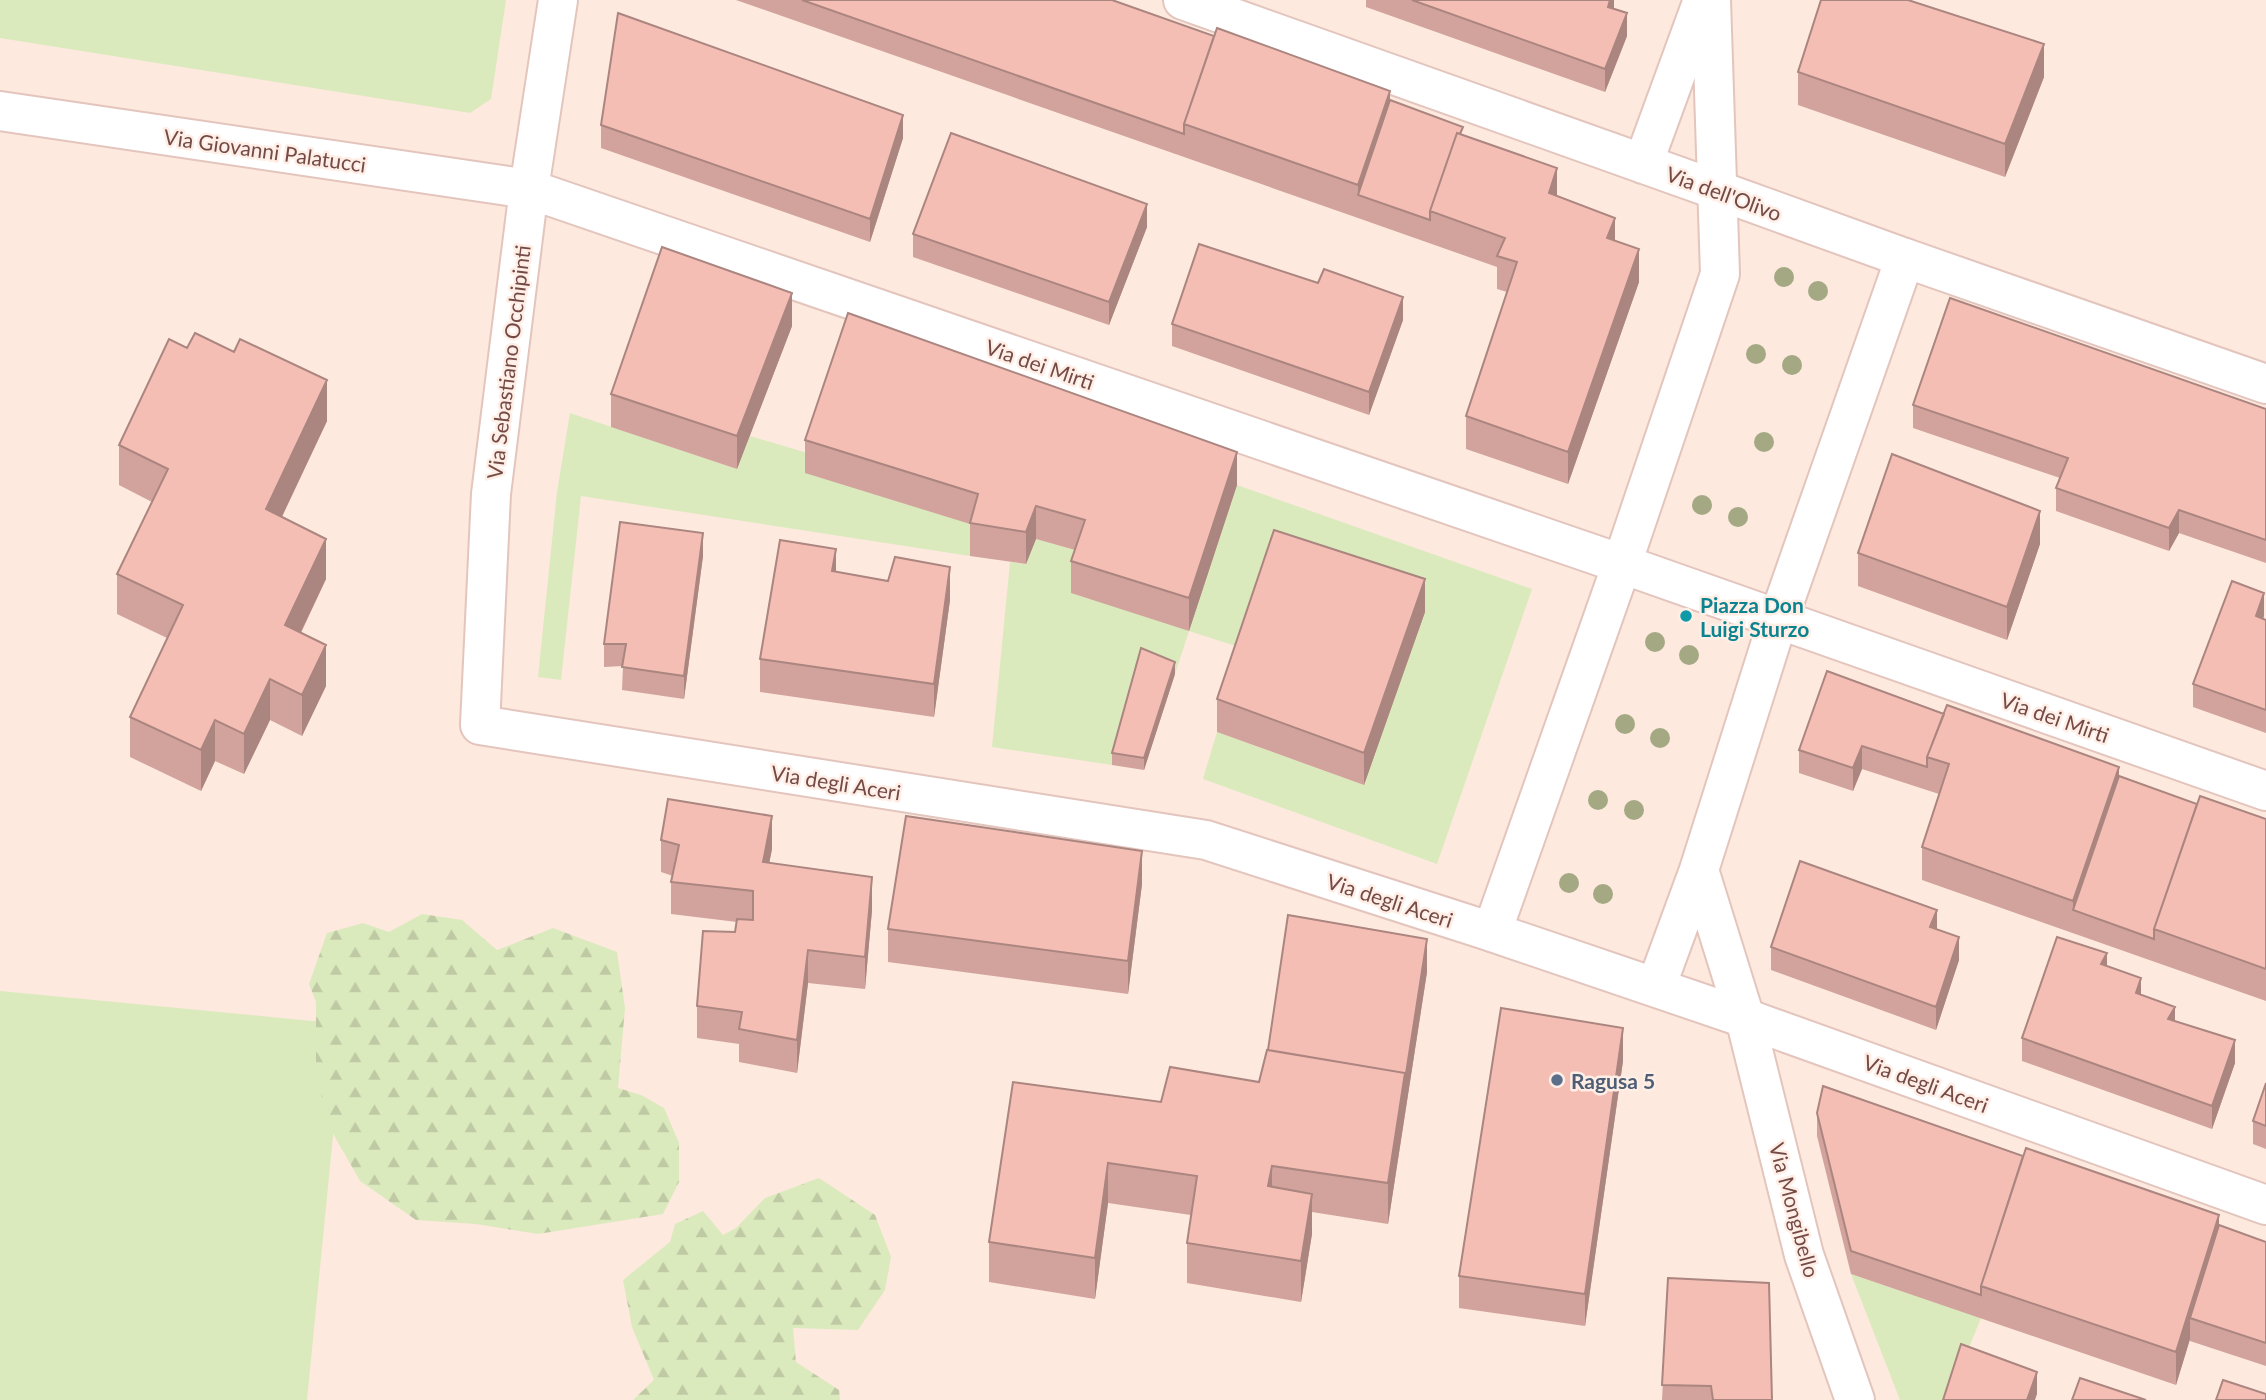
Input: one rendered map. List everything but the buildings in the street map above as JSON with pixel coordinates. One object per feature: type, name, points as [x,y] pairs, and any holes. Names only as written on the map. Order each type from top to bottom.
[{"type":"street","name":"Via Sebastiano Occhipinti","points":[[480,726],[491,494],[529,189],[558,0]]},
{"type":"street","name":"Via dell'Olivo","points":[[1183,0],[2266,384]]},
{"type":"street","points":[[1643,164],[1703,0]]},
{"type":"street","points":[[1492,932],[1622,564],[1720,274],[1711,0]]},
{"type":"street","name":"Via Giovanni Palatucci","points":[[0,111],[529,189]]},
{"type":"street","name":"Via dei Mirti","points":[[529,189],[1550,539],[2266,791]]},
{"type":"street","points":[[1656,987],[1699,870],[1778,620],[1905,258]]},
{"type":"street","name":"Via degli Aceri","points":[[480,726],[1206,841],[1656,987],[2266,1205]]},
{"type":"street","name":"Via Mongibello","points":[[1699,870],[1745,1018],[1804,1255],[1855,1400]]},
{"type":"green space","points":[[0,0],[506,0],[491,99],[470,113],[0,38]]},
{"type":"green space","points":[[570,413],[737,469],[750,436],[811,454],[806,473],[978,526],[970,556],[581,496],[561,680],[538,677],[557,492]]},
{"type":"green space","points":[[1237,485],[1532,589],[1437,864],[1203,779],[1217,732],[1364,785],[1245,649],[1189,631],[1175,674],[1141,660],[1112,765],[992,747],[1010,562],[1026,564],[1036,539],[1085,553],[1188,631]]},
{"type":"green space","points":[[422,914],[462,920],[497,950],[553,928],[617,952],[625,1008],[618,1088],[641,1095],[664,1108],[679,1143],[679,1182],[663,1214],[538,1234],[476,1224],[416,1220],[360,1181],[326,1121],[316,1064],[316,1002],[309,984],[327,933],[363,923],[389,932]]},
{"type":"green space","points":[[0,991],[344,1024],[307,1400],[0,1400]]},
{"type":"green space","points":[[819,1178],[875,1215],[891,1257],[885,1290],[858,1330],[793,1328],[796,1362],[839,1390],[840,1400],[633,1400],[654,1380],[632,1327],[623,1280],[670,1242],[675,1224],[703,1211],[723,1235],[736,1228],[765,1198]]},
{"type":"green space","points":[[1851,1274],[1981,1318],[1950,1400],[1900,1400]]},
{"type":"place","name":"Piazza Don Luigi Sturzo","points":[[1686,616]]},
{"type":"place","name":"Ragusa 5","points":[[1557,1080]]}]
